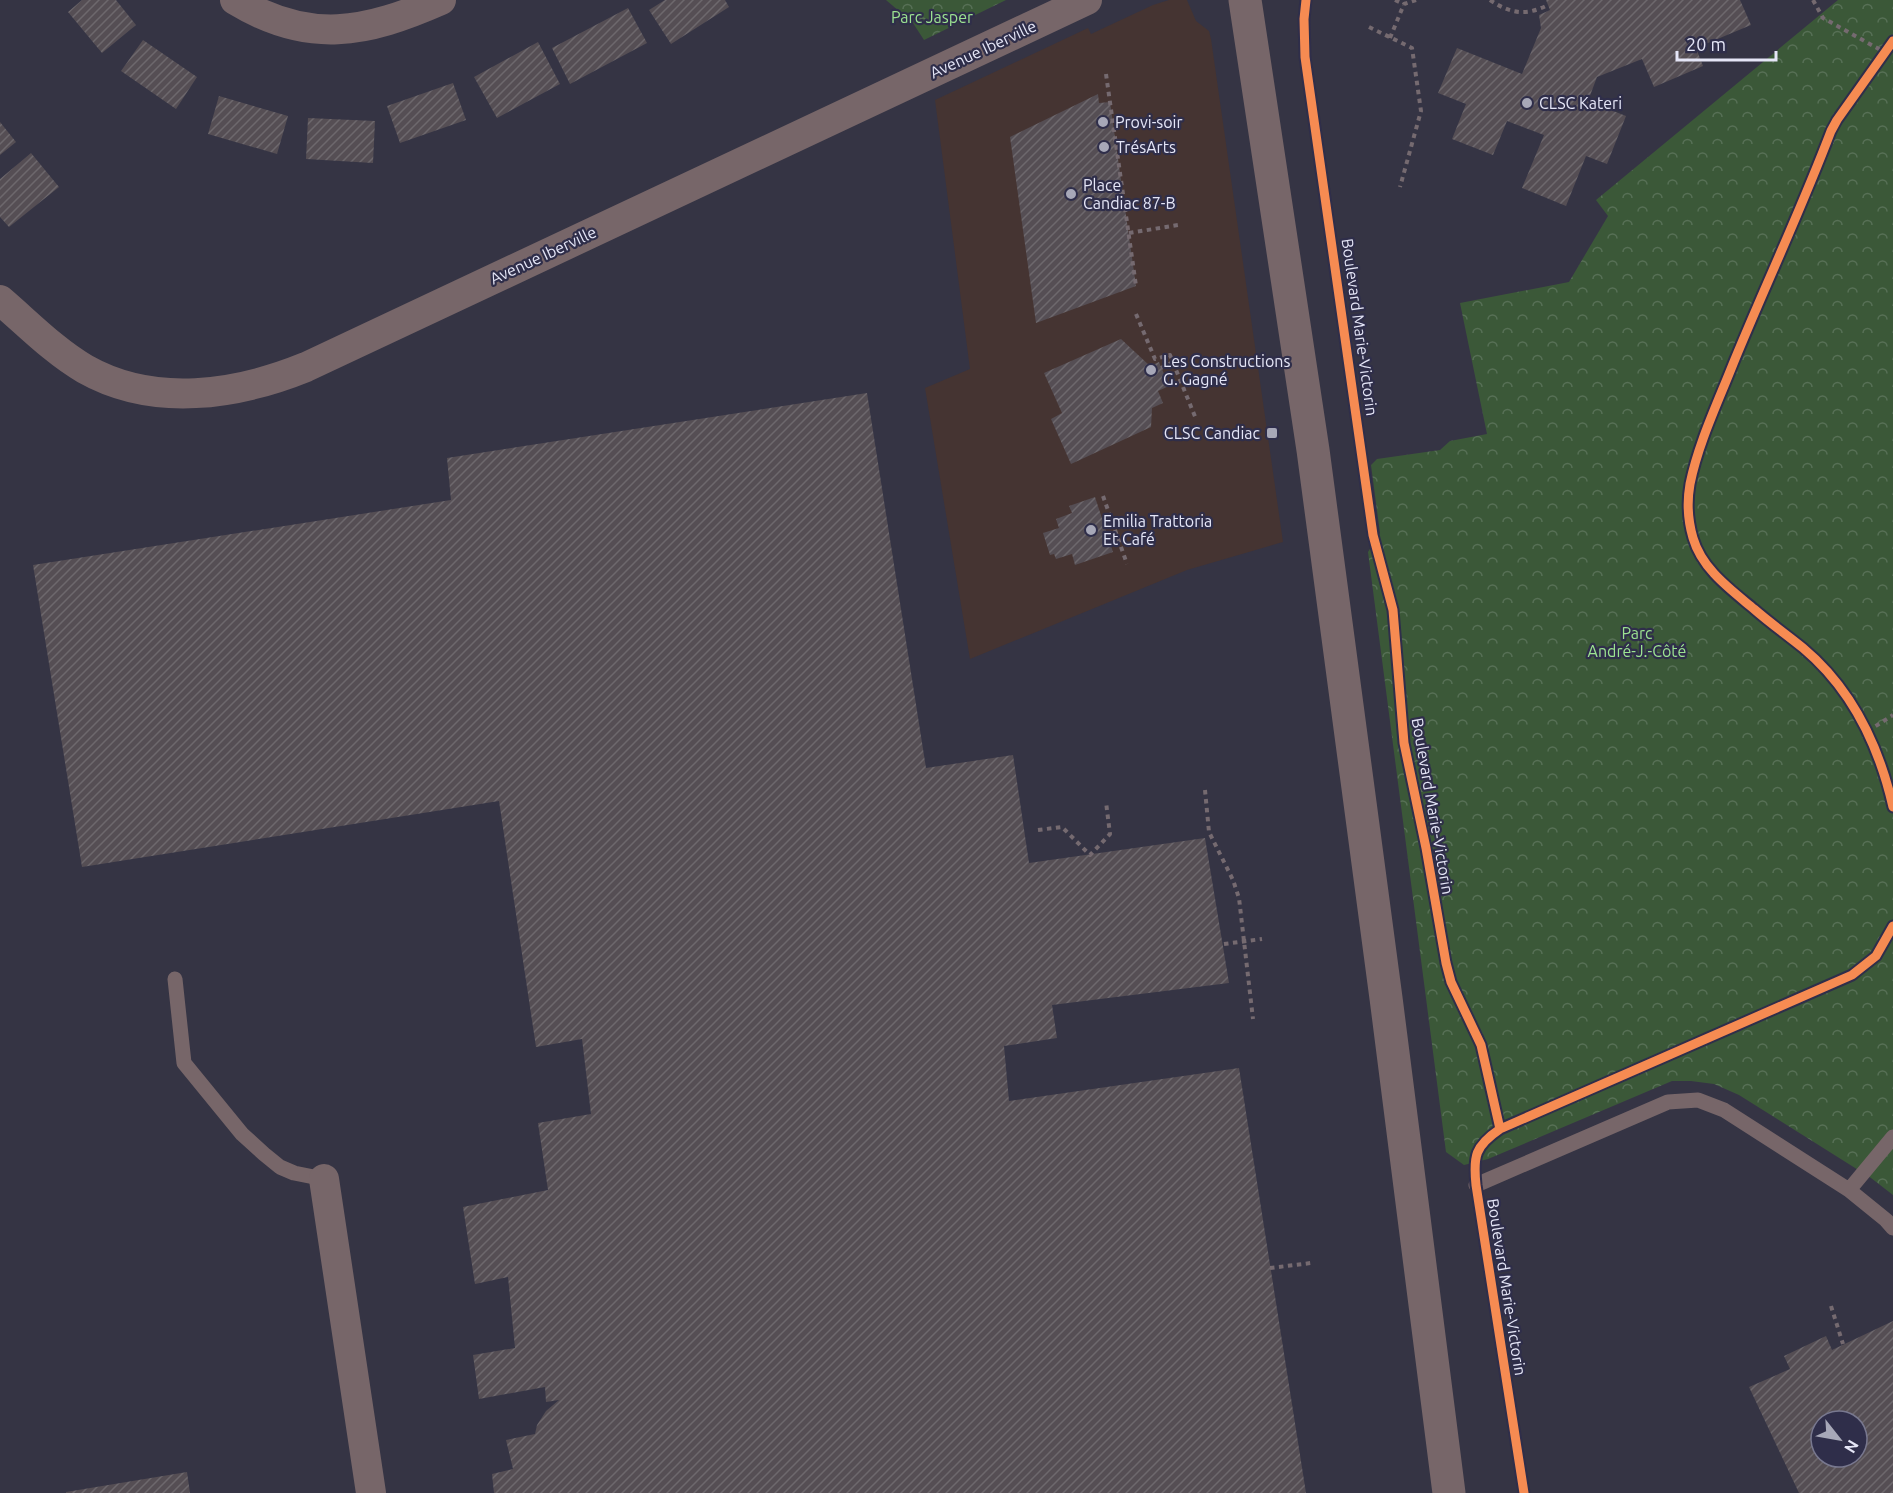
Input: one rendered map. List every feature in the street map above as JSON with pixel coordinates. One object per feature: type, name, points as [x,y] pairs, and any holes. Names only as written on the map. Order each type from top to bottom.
[{"type":"street","points":[[234,0],[274,21],[294,26],[336,29],[380,24],[401,18],[441,0]]},
{"type":"street","name":"Avenue Iberville","points":[[0,300],[84,368],[109,381],[133,389],[186,394],[241,388],[274,380],[1087,0]]},
{"type":"street","points":[[1245,0],[1313,450],[1449,1493]]},
{"type":"street","points":[[324,1179],[371,1493]]},
{"type":"lane","points":[[175,980],[184,1063],[242,1134],[264,1154],[280,1167],[294,1173],[324,1179]]},
{"type":"lane","points":[[1476,1185],[1668,1102],[1698,1100],[1725,1110],[1849,1190],[1887,1220],[1893,1228]]},
{"type":"lane","points":[[1849,1190],[1893,1137]]},
{"type":"path","points":[[1395,0],[1404,4],[1416,0]]},
{"type":"path","points":[[1490,0],[1516,12],[1534,12],[1548,5]]},
{"type":"path","points":[[1813,0],[1823,18],[1886,53]]},
{"type":"path","points":[[1390,38],[1404,4]]},
{"type":"path","points":[[1369,27],[1413,48],[1421,111],[1400,187]]},
{"type":"path","points":[[1880,62],[1893,41]]},
{"type":"path","points":[[1106,74],[1136,286],[1136,284]]},
{"type":"path","points":[[1129,233],[1178,225]]},
{"type":"path","points":[[1136,314],[1155,359],[1170,355],[1196,418]]},
{"type":"path","points":[[1161,368],[1173,362]]},
{"type":"path","points":[[1103,496],[1127,564]]},
{"type":"path","points":[[1105,527],[1113,524]]},
{"type":"path","points":[[1868,731],[1893,715]]},
{"type":"path","points":[[1205,790],[1209,832],[1233,880],[1239,898],[1253,1019]]},
{"type":"path","points":[[1038,830],[1062,827],[1090,855],[1110,834],[1106,802]]},
{"type":"path","points":[[1224,944],[1262,939]]},
{"type":"path","points":[[1270,1268],[1311,1263]]},
{"type":"path","points":[[1831,1306],[1844,1344]]},
{"type":"shaded area","points":[[1169,0],[1187,0],[1196,21],[1209,31],[1211,39],[1283,542],[1187,570],[970,659],[925,388],[970,369],[935,100],[1088,28],[1091,34],[1153,5]]},
{"type":"green space","name":"Parc Jasper","points":[[886,0],[1006,0],[924,40],[913,23]]},
{"type":"green space","name":"Parc André-J.-Côté","points":[[1838,0],[1893,0],[1893,1195],[1871,1178],[1739,1095],[1714,1084],[1691,1081],[1672,1081],[1488,1159],[1464,1165],[1446,1152],[1368,552],[1380,533],[1371,465],[1377,459],[1440,450],[1450,441],[1487,434],[1460,303],[1569,282],[1608,216],[1596,200]]},
{"type":"building","points":[[82,0],[116,0],[136,25],[102,53],[68,12]]},
{"type":"building","points":[[665,0],[725,0],[729,7],[671,44],[649,10]]},
{"type":"building","name":"CLSC Kateri","points":[[1546,0],[1740,0],[1751,25],[1696,48],[1703,66],[1654,87],[1642,59],[1597,77],[1588,101],[1626,116],[1607,164],[1586,156],[1566,206],[1522,188],[1544,135],[1507,121],[1493,155],[1452,139],[1466,104],[1438,93],[1457,48],[1522,74],[1541,28],[1539,15],[1550,10]]},
{"type":"building","points":[[628,8],[647,43],[570,84],[552,48]]},
{"type":"building","points":[[143,40],[197,77],[176,109],[121,71]]},
{"type":"building","points":[[538,42],[560,84],[497,118],[474,77]]},
{"type":"building","points":[[453,83],[466,120],[400,143],[387,106]]},
{"type":"building","name":"Place Candiac 87-B","points":[[1098,94],[1099,103],[1110,102],[1136,286],[1036,323],[1010,137]]},
{"type":"building","points":[[219,96],[288,116],[277,154],[208,134]]},
{"type":"building","points":[[308,118],[375,121],[373,163],[306,159]]},
{"type":"building","points":[[0,122],[16,142],[0,155]]},
{"type":"building","points":[[31,153],[59,187],[9,227],[0,217],[0,179]]},
{"type":"building","points":[[1121,339],[1150,366],[1159,362],[1169,386],[1158,391],[1163,403],[1152,408],[1151,427],[1071,464],[1051,419],[1062,413],[1044,373]]},
{"type":"building","points":[[867,393],[926,768],[1013,755],[1029,863],[1205,838],[1229,983],[1052,1005],[1057,1038],[1004,1046],[1009,1101],[1239,1068],[1306,1493],[494,1493],[492,1474],[513,1469],[506,1440],[535,1434],[537,1425],[546,1411],[559,1400],[546,1402],[545,1387],[479,1399],[473,1355],[515,1348],[508,1277],[475,1284],[463,1207],[548,1190],[538,1123],[591,1114],[582,1039],[536,1047],[499,801],[82,867],[33,565],[451,500],[447,458]]},
{"type":"building","points":[[1095,497],[1113,552],[1075,565],[1072,554],[1056,559],[1054,554],[1050,555],[1043,533],[1059,528],[1056,519],[1072,513],[1069,506]]},
{"type":"building","points":[[1893,1321],[1893,1493],[1799,1493],[1749,1387],[1790,1369],[1784,1356],[1826,1336],[1832,1350]]},
{"type":"building","points":[[187,1472],[190,1493],[66,1493],[66,1492]]},
{"type":"cycle path","name":"Boulevard Marie-Victorin","points":[[1306,0],[1305,57],[1373,535],[1393,610],[1404,743],[1426,848],[1446,963],[1451,982],[1481,1045],[1500,1129]]},
{"type":"cycle path","points":[[1893,41],[1831,131],[1709,423],[1690,484],[1688,504],[1693,538],[1710,569],[1736,594],[1820,664],[1849,700],[1880,762],[1893,807]]},
{"type":"cycle path","name":"Boulevard Marie-Victorin","points":[[1524,1493],[1476,1185],[1475,1166],[1481,1147],[1500,1129],[1852,975],[1876,956],[1893,926]]},
{"type":"place","name":"CLSC Kateri","points":[[1527,103]]},
{"type":"place","name":"Provi-soir","points":[[1103,122]]},
{"type":"place","name":"TrésArts","points":[[1104,147]]},
{"type":"place","name":"Place Candiac 87-B","points":[[1071,194]]},
{"type":"place","name":"Les Constructions G. Gagné","points":[[1151,370]]},
{"type":"place","name":"CLSC Candiac","points":[[1272,433]]},
{"type":"place","name":"Emilia Trattoria Et Café","points":[[1091,530]]}]
